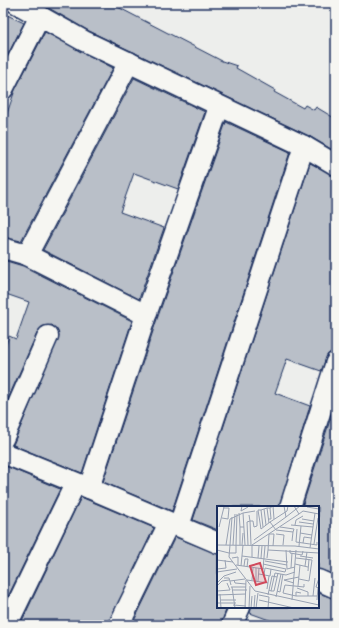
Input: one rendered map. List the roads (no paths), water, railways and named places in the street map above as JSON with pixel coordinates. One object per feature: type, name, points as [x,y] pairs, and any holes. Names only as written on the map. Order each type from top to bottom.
[{"type":"street","points":[[16,3],[84,41],[218,107],[304,146],[336,165]]},
{"type":"street","points":[[3,89],[40,16]]},
{"type":"street","points":[[27,255],[129,62]]},
{"type":"street","points":[[7,625],[82,486],[146,315],[218,107]]},
{"type":"street","points":[[119,625],[174,524],[304,146]]},
{"type":"street","points":[[3,248],[27,255],[146,315]]},
{"type":"street","points":[[3,439],[48,336]]},
{"type":"street","points":[[290,506],[336,362]]},
{"type":"street","points":[[3,453],[53,472],[82,486],[217,544]]},
{"type":"street","points":[[319,580],[336,588]]},
{"type":"street","points":[[232,625],[240,608]]}]
